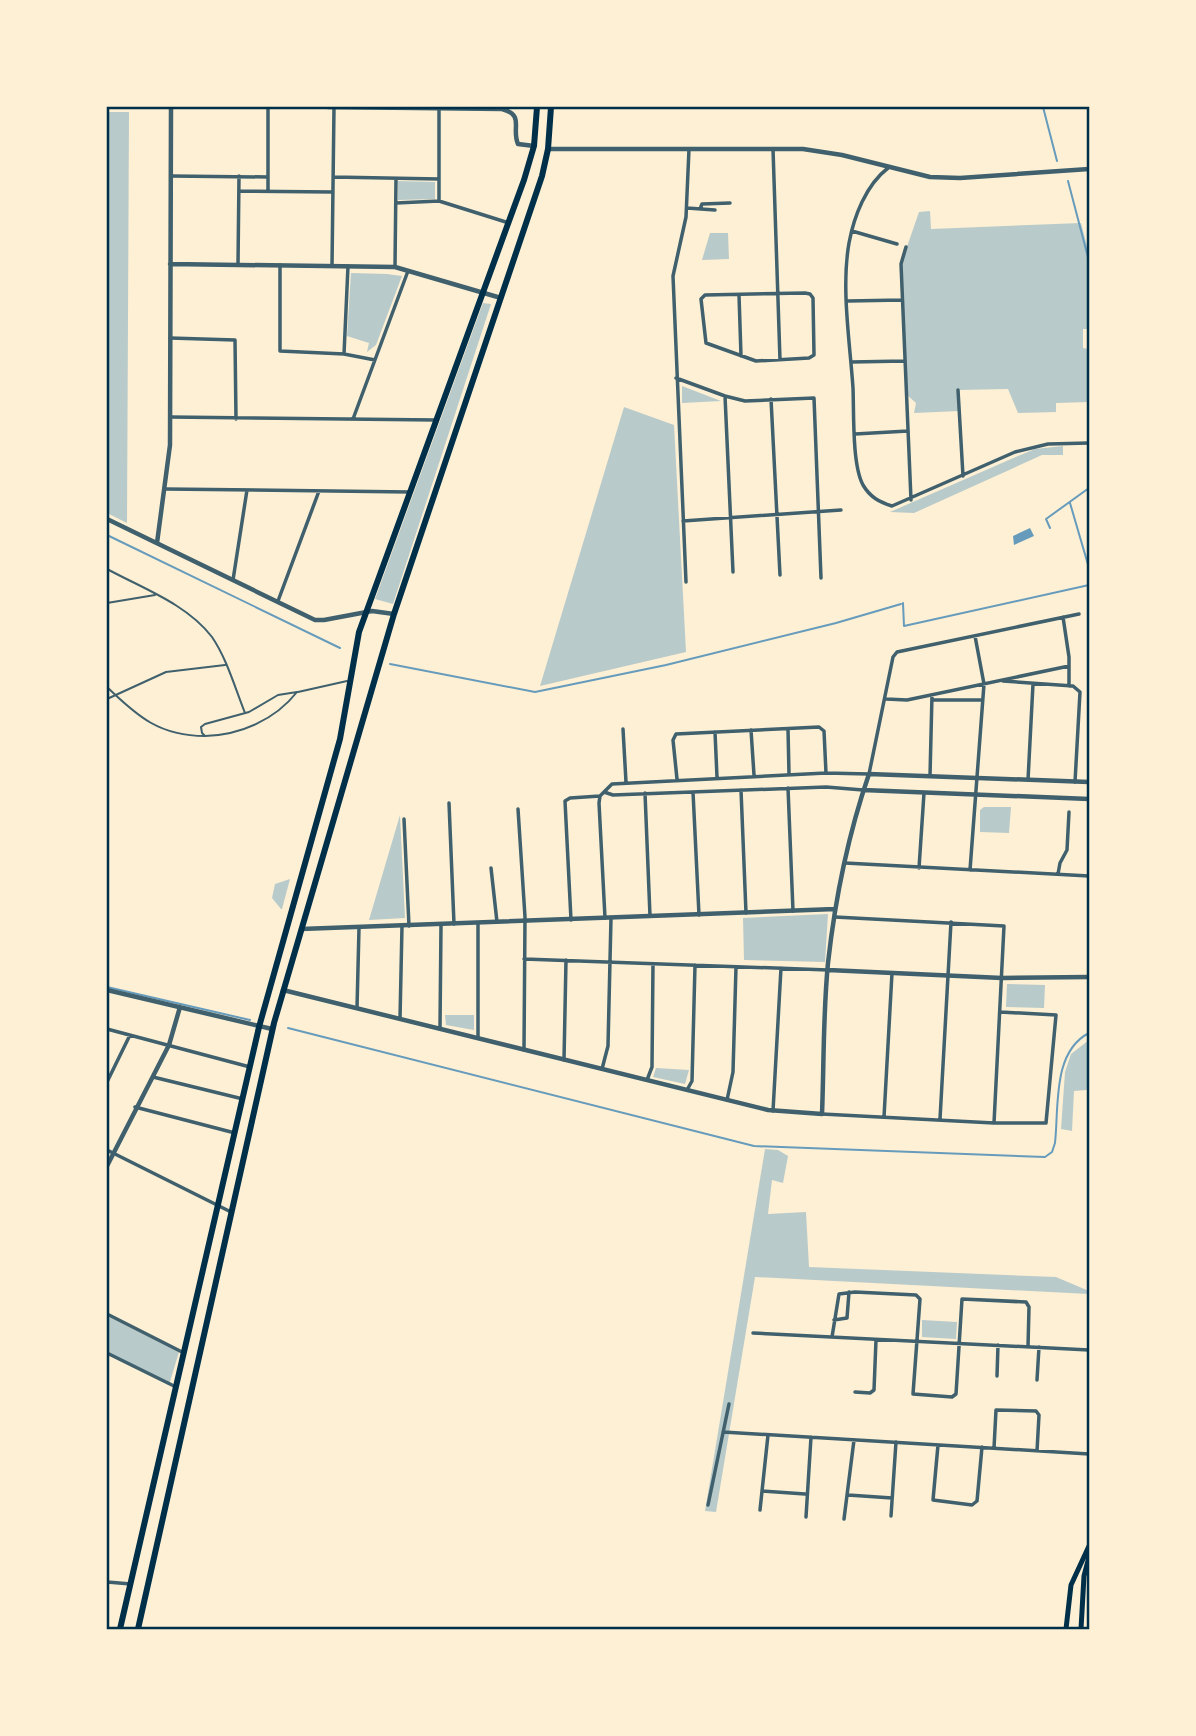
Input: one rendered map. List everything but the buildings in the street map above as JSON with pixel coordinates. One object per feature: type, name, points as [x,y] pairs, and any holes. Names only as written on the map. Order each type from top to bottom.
[{"type":"main road","points":[[120,1629],[259,1027],[340,739],[359,632],[528,170],[534,146],[537,107]]},
{"type":"main road","points":[[138,1629],[272,1029],[394,614],[542,176],[548,149],[551,107]]},
{"type":"main road","points":[[220,1197],[234,1200]]},
{"type":"main road","points":[[1066,1629],[1071,1584],[1089,1546]]},
{"type":"main road","points":[[1081,1629],[1084,1576],[1089,1557]]},
{"type":"street","points":[[157,543],[170,456],[171,107]]},
{"type":"street","points":[[268,107],[268,191]]},
{"type":"street","points":[[328,107],[493,108],[509,111],[515,117],[516,142],[523,146],[534,146]]},
{"type":"street","points":[[332,266],[334,107]]},
{"type":"street","points":[[439,108],[439,201]]},
{"type":"street","points":[[548,149],[803,149],[842,155],[930,177],[960,178],[1089,169]]},
{"type":"street","points":[[686,582],[673,275],[686,222],[689,149]]},
{"type":"street","points":[[773,149],[780,360]]},
{"type":"street","points":[[888,168],[878,175],[867,194],[852,231],[848,254],[855,434],[859,476],[867,491],[877,501],[892,506],[1016,452],[1048,444],[1089,443]]},
{"type":"street","points":[[171,176],[268,177]]},
{"type":"street","points":[[238,265],[239,176]]},
{"type":"street","points":[[333,177],[439,179]]},
{"type":"street","points":[[395,268],[396,178]]},
{"type":"street","points":[[239,191],[333,192]]},
{"type":"street","points":[[396,202],[439,201],[509,223]]},
{"type":"street","points":[[700,209],[702,204],[730,203]]},
{"type":"street","points":[[687,208],[715,210]]},
{"type":"street","points":[[852,231],[897,244]]},
{"type":"street","points":[[906,247],[901,264],[911,500]]},
{"type":"street","points":[[170,264],[395,268],[501,298]]},
{"type":"street","points":[[280,265],[280,351],[344,354],[375,360]]},
{"type":"street","points":[[344,354],[348,266]]},
{"type":"street","points":[[353,419],[408,270]]},
{"type":"street","points":[[810,294],[813,298],[814,355],[809,358],[756,361],[706,343],[701,299],[705,295],[739,295],[810,294]]},
{"type":"street","points":[[739,295],[741,356]]},
{"type":"street","points":[[848,301],[902,300]]},
{"type":"street","points":[[170,338],[235,340],[236,419]]},
{"type":"street","points":[[851,362],[905,361]]},
{"type":"street","points":[[676,378],[746,401],[814,398],[821,578]]},
{"type":"street","points":[[958,390],[963,477]]},
{"type":"street","points":[[725,396],[733,572]]},
{"type":"street","points":[[771,399],[780,575]]},
{"type":"street","points":[[170,417],[436,420]]},
{"type":"street","points":[[855,434],[908,431]]},
{"type":"street","points":[[165,489],[410,492]]},
{"type":"street","points":[[233,580],[247,490]]},
{"type":"street","points":[[278,601],[319,491]]},
{"type":"street","points":[[683,521],[841,510]]},
{"type":"street","points":[[107,519],[317,620],[366,612],[394,614]]},
{"type":"street","points":[[822,1114],[828,970],[835,909],[869,774],[894,657],[897,652],[1079,614]]},
{"type":"street","points":[[1063,617],[1069,686]]},
{"type":"street","points":[[970,871],[984,684],[975,636]]},
{"type":"street","points":[[932,698],[999,680],[1069,666]]},
{"type":"street","points":[[999,680],[1076,687],[1080,692],[1075,782]]},
{"type":"street","points":[[1028,780],[1033,684]]},
{"type":"street","points":[[930,776],[932,698]]},
{"type":"street","points":[[886,699],[983,700]]},
{"type":"street","points":[[677,779],[673,740],[676,734],[751,730],[819,727],[824,731],[826,772]]},
{"type":"street","points":[[623,729],[626,782]]},
{"type":"street","points":[[788,729],[789,774]]},
{"type":"street","points":[[751,730],[754,775]]},
{"type":"street","points":[[715,732],[718,777]]},
{"type":"street","points":[[602,1069],[608,1045],[610,962],[602,794],[612,784],[826,772],[1089,782]]},
{"type":"street","points":[[571,919],[565,801],[570,798],[602,794],[827,787],[975,796],[1089,799]]},
{"type":"street","points":[[788,788],[793,911]]},
{"type":"street","points":[[741,790],[746,913]]},
{"type":"street","points":[[693,792],[699,915]]},
{"type":"street","points":[[645,793],[650,916]]},
{"type":"street","points":[[919,868],[924,793]]},
{"type":"street","points":[[449,803],[454,924]]},
{"type":"street","points":[[518,809],[524,921],[524,1050]]},
{"type":"street","points":[[1058,874],[1067,850],[1069,812]]},
{"type":"street","points":[[404,819],[409,926]]},
{"type":"street","points":[[845,863],[1089,876]]},
{"type":"street","points":[[491,868],[497,922]]},
{"type":"street","points":[[300,929],[835,909]]},
{"type":"street","points":[[835,917],[1002,925],[1004,929],[994,1123]]},
{"type":"street","points":[[940,1120],[951,922]]},
{"type":"street","points":[[478,923],[478,1038]]},
{"type":"street","points":[[440,1028],[441,925]]},
{"type":"street","points":[[400,1019],[402,926]]},
{"type":"street","points":[[357,1009],[359,928]]},
{"type":"street","points":[[524,958],[1002,978],[1089,976]]},
{"type":"street","points":[[564,1060],[566,960]]},
{"type":"street","points":[[647,1080],[652,1067],[653,963]]},
{"type":"street","points":[[687,1090],[692,1081],[695,965]]},
{"type":"street","points":[[727,1100],[733,1073],[736,966]]},
{"type":"street","points":[[774,1111],[781,968]]},
{"type":"street","points":[[884,1117],[892,973]]},
{"type":"street","points":[[107,990],[272,1029]]},
{"type":"street","points":[[283,990],[774,1111],[1044,1124],[1047,1121],[1056,1018],[1054,1014],[1000,1012]]},
{"type":"street","points":[[107,1167],[135,1107],[169,1045],[180,1007]]},
{"type":"street","points":[[107,1029],[250,1067]]},
{"type":"street","points":[[107,1082],[130,1035]]},
{"type":"street","points":[[152,1077],[243,1100]]},
{"type":"street","points":[[135,1107],[235,1133]]},
{"type":"street","points":[[107,1150],[231,1212]]},
{"type":"street","points":[[834,1320],[847,1318],[852,1292]]},
{"type":"street","points":[[832,1337],[839,1294],[852,1292],[919,1297],[913,1394],[955,1396],[961,1301],[964,1298],[1026,1302],[1029,1307],[1028,1346]]},
{"type":"street","points":[[107,1314],[184,1353]]},
{"type":"street","points":[[753,1334],[1089,1350]]},
{"type":"street","points":[[855,1392],[873,1391],[876,1340]]},
{"type":"street","points":[[997,1376],[998,1345]]},
{"type":"street","points":[[1037,1380],[1038,1347]]},
{"type":"street","points":[[107,1353],[176,1387]]},
{"type":"street","points":[[708,1505],[729,1404]]},
{"type":"street","points":[[994,1448],[996,1410],[1039,1412],[1037,1451]]},
{"type":"street","points":[[723,1432],[1089,1454]]},
{"type":"street","points":[[760,1510],[768,1435]]},
{"type":"street","points":[[806,1517],[811,1437]]},
{"type":"street","points":[[844,1518],[854,1440]]},
{"type":"street","points":[[891,1516],[896,1442]]},
{"type":"street","points":[[938,1445],[933,1500],[975,1504],[982,1447]]},
{"type":"street","points":[[762,1491],[806,1494]]},
{"type":"street","points":[[848,1495],[892,1498]]},
{"type":"street","points":[[107,1582],[131,1584]]},
{"type":"lane","points":[[107,569],[187,613],[203,627],[217,645],[245,714]]},
{"type":"lane","points":[[107,603],[156,595]]},
{"type":"lane","points":[[107,699],[166,672],[226,665]]},
{"type":"lane","points":[[205,736],[201,731],[203,724],[245,714],[278,695],[351,681]]},
{"type":"lane","points":[[107,687],[137,715],[160,728],[179,735],[205,736],[228,733],[254,725],[275,712],[297,692]]},
{"type":"lane","points":[[1081,1620],[1089,1620]]},
{"type":"shaded area","points":[[107,112],[129,112],[127,523],[107,513]]},
{"type":"shaded area","points":[[398,181],[435,182],[435,199],[398,200]]},
{"type":"shaded area","points":[[930,211],[931,229],[1081,223],[1089,254],[1089,329],[1083,329],[1083,348],[1089,349],[1089,402],[1056,403],[1056,412],[1018,413],[1008,389],[959,390],[959,411],[914,413],[916,403],[906,394],[901,264],[919,212]]},
{"type":"shaded area","points":[[710,233],[728,233],[729,259],[702,260]]},
{"type":"shaded area","points":[[351,273],[402,276],[376,345],[367,352],[369,343],[347,336]]},
{"type":"shaded area","points":[[483,303],[491,304],[393,604],[375,599]]},
{"type":"shaded area","points":[[682,386],[721,401],[682,403]]},
{"type":"shaded area","points":[[624,407],[674,425],[686,652],[540,686]]},
{"type":"shaded area","points":[[1063,446],[1063,455],[1042,455],[914,513],[890,512],[1035,449]]},
{"type":"shaded area","points":[[984,807],[1011,807],[1009,833],[980,832],[980,810]]},
{"type":"shaded area","points":[[400,815],[405,918],[369,920]]},
{"type":"shaded area","points":[[290,879],[281,909],[272,898],[275,884]]},
{"type":"shaded area","points":[[828,914],[825,962],[744,960],[743,918]]},
{"type":"shaded area","points":[[1007,984],[1045,985],[1044,1008],[1006,1007]]},
{"type":"shaded area","points":[[445,1015],[474,1015],[474,1030],[446,1025]]},
{"type":"shaded area","points":[[1089,1040],[1087,1090],[1074,1091],[1072,1131],[1061,1129],[1065,1072],[1071,1054]]},
{"type":"shaded area","points":[[656,1068],[689,1070],[685,1084],[653,1077]]},
{"type":"shaded area","points":[[765,1149],[778,1150],[788,1156],[783,1183],[772,1180],[768,1214],[806,1212],[809,1267],[1056,1277],[1089,1291],[1089,1294],[755,1277],[716,1512],[705,1511]]},
{"type":"shaded area","points":[[107,1316],[179,1352],[169,1385],[107,1354]]},
{"type":"shaded area","points":[[922,1320],[957,1322],[956,1339],[922,1337]]},
{"type":"water","points":[[1030,528],[1034,536],[1014,545],[1013,536]]},
{"type":"waterway","points":[[1043,107],[1057,161]]},
{"type":"waterway","points":[[1068,181],[1089,261]]},
{"type":"waterway","points":[[1050,528],[1046,519],[1089,488]]},
{"type":"waterway","points":[[1070,503],[1089,568]]},
{"type":"waterway","points":[[107,535],[340,648]]},
{"type":"waterway","points":[[903,603],[904,626],[1089,585]]},
{"type":"waterway","points":[[390,664],[535,692],[666,665],[901,604]]},
{"type":"waterway","points":[[107,987],[250,1020]]},
{"type":"waterway","points":[[288,1028],[754,1146],[1045,1157],[1052,1152],[1055,1143],[1063,1067],[1077,1042],[1089,1033]]}]
